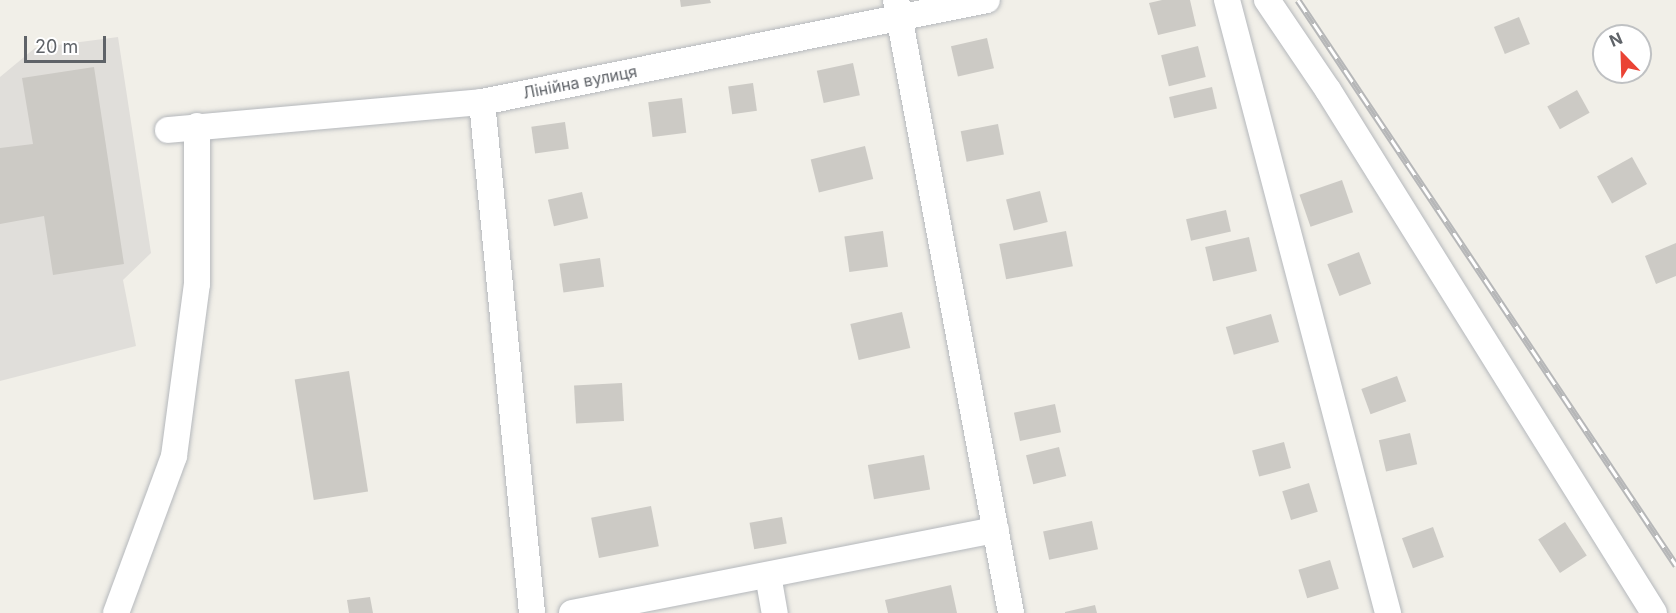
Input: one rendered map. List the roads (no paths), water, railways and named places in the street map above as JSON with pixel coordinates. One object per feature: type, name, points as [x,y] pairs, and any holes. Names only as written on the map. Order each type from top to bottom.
[{"type":"street","name":"Лінійна вулиця","points":[[168,130],[482,102],[898,9],[987,0]]},
{"type":"street","points":[[1227,0],[1388,613]]},
{"type":"street","points":[[1268,0],[1328,90],[1654,613]]},
{"type":"street","points":[[898,9],[1011,613]]},
{"type":"street","points":[[482,102],[532,613]]},
{"type":"street","points":[[116,613],[174,456],[197,284],[197,126]]},
{"type":"street","points":[[572,613],[996,530]]},
{"type":"street","points":[[768,575],[775,613]]},
{"type":"railway","points":[[1298,0],[1676,565]]}]
